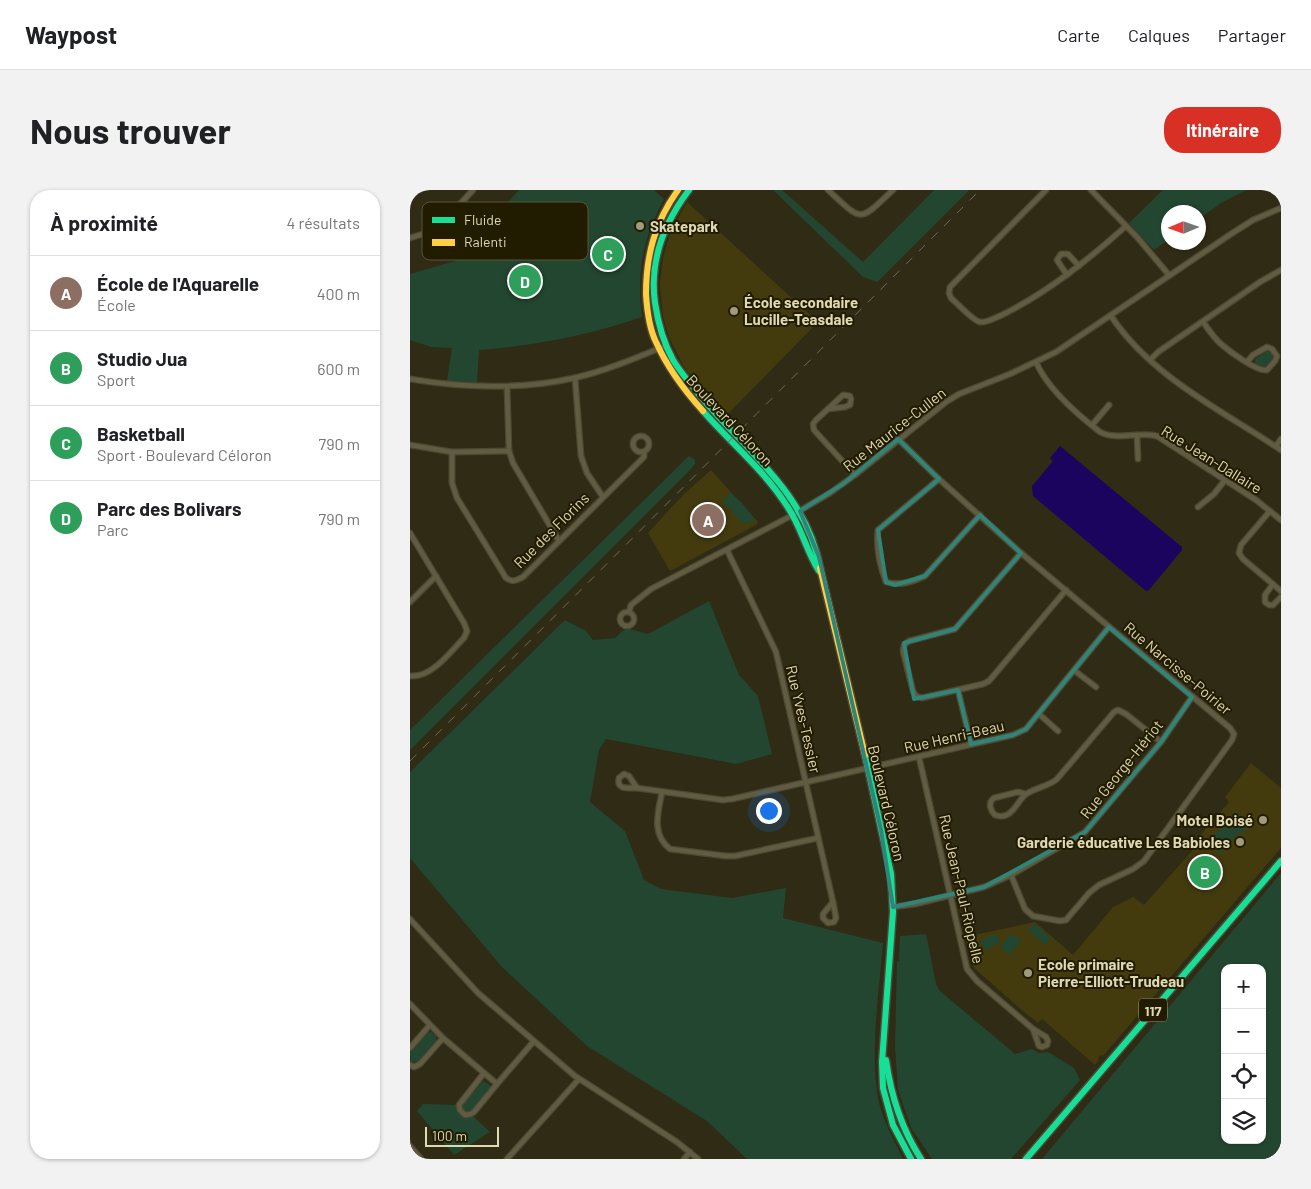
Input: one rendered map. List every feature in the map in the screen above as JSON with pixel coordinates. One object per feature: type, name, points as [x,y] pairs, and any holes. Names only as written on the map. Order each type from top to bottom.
[{"type":"street","points":[[462,202],[473,190]]},
{"type":"street","name":"Boulevard Céloron","points":[[678,190],[666,208],[657,227],[647,264],[645,291],[652,334],[671,373],[683,389],[770,482],[793,515],[812,560],[821,574]]},
{"type":"street","name":"Boulevard Céloron","points":[[688,190],[675,209],[660,241],[654,268],[654,306],[658,325],[665,346],[683,377],[777,478],[800,511],[819,557],[821,574],[890,868],[893,906],[882,1075],[885,1099],[895,1129],[911,1159]]},
{"type":"street","points":[[828,190],[854,214],[860,215],[870,212],[893,190]]},
{"type":"street","points":[[1046,190],[951,285],[949,293],[953,299],[977,321],[984,322],[1020,306],[1079,266],[1126,226]]},
{"type":"street","points":[[1091,190],[1169,275]]},
{"type":"street","name":"Rue Maurice-Cullen","points":[[629,612],[631,606],[651,589],[793,515],[830,493],[855,475],[935,409],[952,398],[1036,362],[1063,348],[1243,226],[1281,208]]},
{"type":"street","points":[[410,238],[422,234]]},
{"type":"street","points":[[1067,275],[1057,260],[1060,255],[1068,254],[1079,266]]},
{"type":"street","points":[[1150,360],[1158,352],[1260,282],[1281,270]]},
{"type":"street","points":[[1111,316],[1131,342],[1187,390],[1281,450]]},
{"type":"street","points":[[1203,322],[1222,345],[1247,362],[1260,370],[1266,371],[1275,361],[1276,356],[1272,349],[1267,346],[1253,355],[1247,362]]},
{"type":"street","points":[[410,379],[446,385],[507,387],[575,378],[665,346]]},
{"type":"street","name":"Rue Jean-Dallaire","points":[[1036,362],[1051,387],[1103,434],[1157,436],[1225,480],[1281,520]]},
{"type":"street","points":[[575,378],[581,456],[587,472],[603,497]]},
{"type":"street","points":[[507,387],[510,451],[513,463],[559,541]]},
{"type":"street","points":[[828,409],[845,407],[850,404],[852,399],[850,396],[843,395],[816,420],[813,424],[814,430],[855,475]]},
{"type":"street","points":[[1092,425],[1110,405]]},
{"type":"street","points":[[1137,435],[1138,459]]},
{"type":"street","name":"Rue Narcisse-Poirier","points":[[898,439],[938,479],[1021,552],[1230,728],[1234,734],[1232,740],[1144,861],[1134,870],[1094,889],[1066,920],[1060,921],[1033,916],[1025,909],[1011,875]]},
{"type":"street","points":[[1276,446],[1281,439]]},
{"type":"street","points":[[410,445],[452,452],[510,451]]},
{"type":"street","name":"Rue des Florins","points":[[452,452],[452,483],[458,498],[506,578],[510,581],[516,581],[524,577],[644,457],[644,452]]},
{"type":"street","points":[[938,479],[878,530],[877,541],[886,582],[895,585],[914,581],[925,576],[980,515]]},
{"type":"street","points":[[1198,507],[1214,494],[1225,480]]},
{"type":"street","points":[[1270,511],[1241,545],[1239,552],[1243,559],[1281,591]]},
{"type":"street","points":[[410,533],[467,631],[464,638],[432,670],[416,677],[410,676]]},
{"type":"street","name":"Rue Yves-Tessier","points":[[726,550],[776,652],[833,902],[836,918],[834,922],[828,923],[824,920],[823,916],[833,902]]},
{"type":"street","points":[[1021,552],[955,630],[909,641],[904,645],[903,652],[912,691],[916,696],[922,698],[989,681],[1066,590]]},
{"type":"street","points":[[410,602],[436,576]]},
{"type":"street","points":[[1273,584],[1265,595],[1265,602],[1268,605],[1273,605],[1281,597]]},
{"type":"street","name":"Rue Henri-Beau","points":[[637,788],[722,800],[1013,734],[1026,729],[1109,627]]},
{"type":"street","points":[[1075,671],[1096,688]]},
{"type":"street","points":[[958,690],[971,744]]},
{"type":"street","name":"Rue George-Hériot","points":[[893,906],[903,906],[984,887],[1011,875],[1085,832],[1161,742],[1192,697]]},
{"type":"street","points":[[1026,794],[1018,792],[994,798],[990,804],[991,810],[999,817],[1009,813],[1014,810],[1026,794],[1051,784],[1114,712],[1118,710],[1126,714],[1161,742]]},
{"type":"street","points":[[1038,714],[1058,731]]},
{"type":"street","name":"Rue Jean-Paul-Riopelle","points":[[919,756],[968,971],[1033,1029]]},
{"type":"street","points":[[662,792],[656,821],[657,830],[663,843],[670,849],[736,856],[818,838]]},
{"type":"street","name":"117","points":[[1026,1159],[1281,861]]},
{"type":"street","points":[[410,918],[478,993],[534,1041],[579,1078],[698,1159]]},
{"type":"street","points":[[410,1004],[429,1026],[497,1084]]},
{"type":"street","points":[[410,1048],[429,1026]]},
{"type":"street","points":[[410,1065],[414,1067],[420,1064],[443,1038]]},
{"type":"street","points":[[484,1073],[459,1105],[460,1110],[465,1115],[474,1112],[534,1041]]},
{"type":"street","name":"Boulevard Céloron","points":[[885,1041],[887,1072],[895,1106],[905,1132],[921,1159]]},
{"type":"street","points":[[507,1159],[579,1078]]},
{"type":"street","points":[[410,1146],[421,1159]]},
{"type":"street","points":[[684,1159],[690,1152]]},
{"type":"highlighted area","points":[[898,439],[939,479],[878,530],[886,582],[895,585],[925,576],[980,515],[1021,553],[955,629],[904,643],[914,699],[958,690],[971,744],[1013,735],[1026,729],[1109,627],[1192,697],[1161,742],[1085,832],[984,887],[893,907],[881,830],[819,557],[800,511],[843,484]]},
{"type":"shaded area","name":"École secondaire Lucille-Teasdale","points":[[687,202],[818,322],[727,415],[684,367],[669,337],[663,317],[660,284],[663,258],[670,233]]},
{"type":"shaded area","points":[[1060,446],[1182,547],[1182,550],[1149,590],[1146,591],[1033,496],[1032,486],[1053,461],[1050,458]]},
{"type":"shaded area","points":[[711,470],[758,522],[756,525],[670,571],[648,533],[683,495]]},
{"type":"shaded area","points":[[1251,763],[1281,788],[1281,848],[1103,1056],[1101,1055],[1098,1058],[1099,1060],[1095,1065],[1042,1019],[1038,1023],[1024,1012],[974,968],[965,937],[1035,922],[1073,955],[1113,907],[1133,897],[1144,905],[1199,843],[1196,840],[1229,802],[1225,797]]},
{"type":"green space","points":[[519,190],[654,190],[664,199],[651,228],[643,256],[640,285],[642,317],[562,339],[479,350],[477,382],[447,381],[452,348],[431,347],[410,340],[410,274],[456,260],[588,260],[588,202],[508,202]]},
{"type":"green space","points":[[773,190],[782,190],[863,262],[934,190],[969,190],[877,282],[863,277]]},
{"type":"green space","points":[[1163,190],[1246,190],[1221,203],[1206,214],[1206,205],[1161,205],[1161,245],[1154,250],[1129,223]]},
{"type":"green space","points":[[1266,351],[1272,353],[1273,358],[1266,366],[1262,367],[1255,363],[1255,359]]},
{"type":"green space","points":[[689,456],[695,460],[695,464],[690,470],[410,750],[410,730]]},
{"type":"green space","points":[[730,492],[742,503],[756,521],[742,523],[723,501]]},
{"type":"green space","points":[[709,601],[739,675],[758,696],[772,754],[736,764],[606,739],[599,750],[590,802],[625,831],[644,880],[661,889],[732,898],[786,888],[783,918],[883,943],[875,1040],[876,1079],[882,1114],[903,1159],[747,1159],[707,1121],[587,1046],[502,967],[410,858],[410,772],[565,620],[586,631],[593,640],[615,638],[626,628],[648,634]]},
{"type":"green space","points":[[1235,812],[1250,824],[1242,834],[1239,832],[1231,842],[1229,840],[1224,845],[1226,847],[1221,854],[1208,843]]},
{"type":"green space","points":[[1281,873],[1281,1159],[1042,1159]]},
{"type":"green space","points":[[1034,923],[1051,938],[1045,945],[1028,931]]},
{"type":"green space","points":[[996,933],[1000,942],[985,950],[980,941]]},
{"type":"green space","points":[[1011,933],[1021,941],[1009,955],[1000,947]]},
{"type":"green space","points":[[926,934],[936,984],[940,991],[1015,1054],[1032,1049],[1039,1053],[1048,1052],[1074,1068],[1080,1080],[1011,1159],[932,1159],[911,1128],[898,1090],[895,1046],[897,961],[899,961],[900,936]]},
{"type":"green space","points":[[431,1032],[436,1036],[436,1041],[418,1061],[411,1062],[410,1053],[427,1033]]},
{"type":"green space","points":[[483,1081],[490,1085],[490,1090],[472,1110],[465,1111],[462,1109],[463,1104]]},
{"type":"green space","points":[[423,1104],[459,1105],[465,1115],[471,1114],[490,1132],[454,1155],[417,1111]]},
{"type":"railway","points":[[410,761],[980,190]]},
{"type":"traffic: fast","points":[[689,190],[672,216],[660,243],[654,272],[655,303],[659,325],[669,353],[681,372],[708,405],[760,460],[791,499],[813,543],[820,568]]},
{"type":"traffic: fast","points":[[703,411],[778,493],[792,514],[819,571]]},
{"type":"traffic: fast","points":[[865,755],[891,874],[893,912],[882,1062],[883,1088],[893,1125],[911,1159]]},
{"type":"traffic: fast","points":[[1026,1159],[1281,861]]},
{"type":"traffic: fast","points":[[886,1060],[902,1124],[921,1159]]},
{"type":"traffic: slow","points":[[678,190],[663,214],[653,239],[646,280],[647,306],[652,331],[661,352],[677,379],[703,411]]},
{"type":"traffic: slow","points":[[820,568],[865,755]]},
{"type":"place","name":"Skatepark","points":[[640,226]]},
{"type":"place","name":"Basketball","points":[[608,254]]},
{"type":"place","name":"Parc des Bolivars","points":[[525,281]]},
{"type":"place","name":"École secondaire Lucille-Teasdale","points":[[734,311]]},
{"type":"place","name":"École de l'Aquarelle","points":[[708,520]]},
{"type":"place","name":"Motel Boisé","points":[[1263,820]]},
{"type":"place","name":"Garderie éducative Les Babioles","points":[[1240,842]]},
{"type":"place","name":"Studio Jua","points":[[1205,872]]},
{"type":"place","name":"Ecole primaire Pierre-Elliott-Trudeau","points":[[1028,973]]}]
